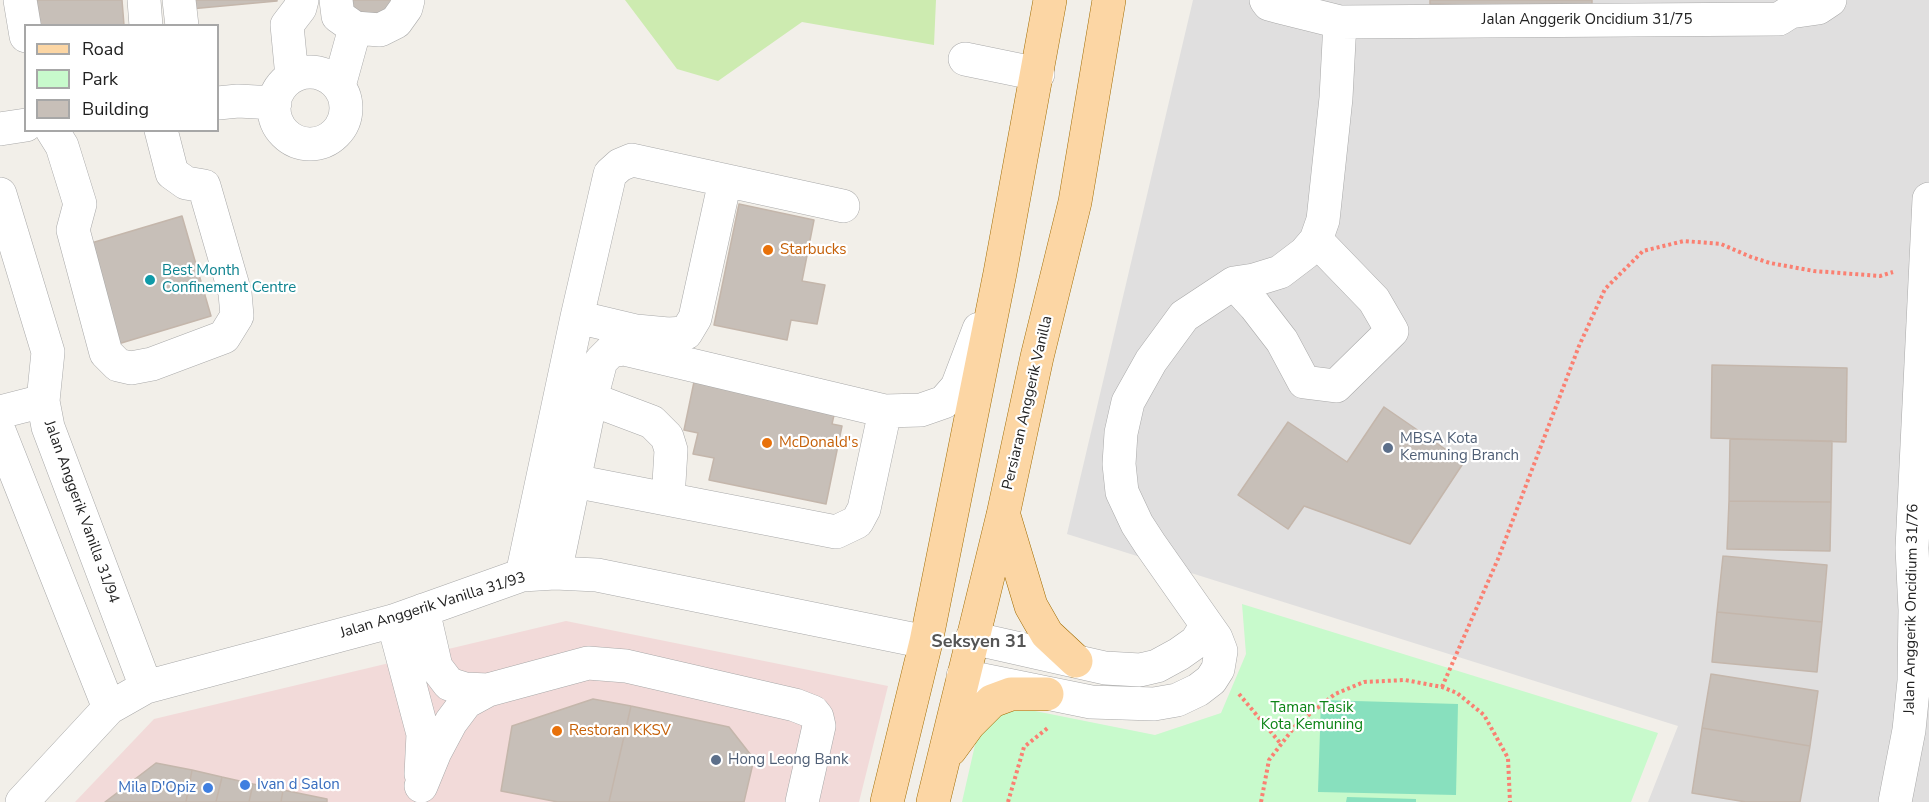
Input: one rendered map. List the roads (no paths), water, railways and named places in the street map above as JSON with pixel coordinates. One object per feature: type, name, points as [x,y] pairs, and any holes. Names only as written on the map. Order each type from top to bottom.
[{"type":"main road","name":"Persiaran Anggerik Vanilla","points":[[933,802],[1003,515],[1037,357],[1075,202],[1109,0]]},
{"type":"main road","points":[[1075,202],[1129,0]]},
{"type":"main road","points":[[887,802],[927,642],[1000,273],[1050,2]]},
{"type":"main road","points":[[1003,515],[1030,606],[1047,634],[1076,662]]},
{"type":"main road","points":[[927,642],[946,642],[955,639],[972,626],[975,628]]},
{"type":"main road","points":[[941,764],[969,724],[992,701],[1011,694],[1047,694]]},
{"type":"street","points":[[20,0],[24,24]]},
{"type":"street","points":[[144,0],[146,24]]},
{"type":"street","points":[[179,0],[182,24]]},
{"type":"street","points":[[219,103],[238,101],[283,90],[301,73],[322,73],[339,86],[345,99],[346,113],[341,126],[332,137],[319,143],[305,144],[292,139],[281,130],[275,117],[283,90],[287,25],[303,0]]},
{"type":"street","points":[[336,0],[338,16],[355,28],[380,30],[396,22],[406,8],[408,0]]},
{"type":"street","name":"Jalan Anggerik Oncidium 31/75","points":[[1266,0],[1269,4],[1340,31],[1778,10],[1790,12],[1818,8],[1830,0]]},
{"type":"street","points":[[339,86],[355,28]]},
{"type":"street","points":[[963,676],[1091,702],[1154,704],[1177,700],[1198,690],[1211,680],[1218,669],[1221,651],[1216,638],[1150,544],[1122,492],[1119,464],[1120,443],[1128,402],[1150,361],[1184,316],[1234,283],[1280,272],[1305,253],[1316,240],[1323,220],[1336,98],[1340,31]]},
{"type":"street","points":[[965,59],[1038,74]]},
{"type":"street","points":[[0,129],[24,125]]},
{"type":"street","points":[[53,132],[62,146],[80,204],[74,230],[106,353],[118,365],[131,368],[152,364],[225,337],[237,316],[235,293],[204,186],[186,183],[172,173],[162,132]]},
{"type":"street","points":[[522,576],[610,174],[620,165],[632,160],[843,206]]},
{"type":"street","points":[[577,317],[636,331],[686,333],[695,318],[725,181]]},
{"type":"street","name":"Jalan Anggerik Vanilla 31/94","points":[[0,194],[48,352],[43,401],[48,427],[146,687]]},
{"type":"street","name":"Jalan Anggerik Oncidium 31/76","points":[[1895,802],[1910,730],[1914,681],[1915,610],[1912,548],[1929,200]]},
{"type":"street","points":[[1234,283],[1282,340],[1304,382],[1336,386],[1392,332],[1374,300],[1316,240]]},
{"type":"street","points":[[555,573],[591,399],[602,361],[611,351],[624,349],[885,411],[921,410],[944,402],[957,387],[1000,273]]},
{"type":"street","points":[[591,399],[652,422],[667,437],[671,450],[668,499]]},
{"type":"street","points":[[0,412],[43,401]]},
{"type":"street","points":[[574,481],[836,532],[856,522],[864,509],[885,411]]},
{"type":"street","points":[[0,433],[109,708]]},
{"type":"street","name":"Jalan Anggerik Vanilla 31/93","points":[[22,802],[109,708],[146,687],[408,615],[522,576],[555,573],[597,575],[927,642]]},
{"type":"street","points":[[408,615],[436,667],[449,684],[465,689],[488,690]]},
{"type":"street","points":[[408,615],[423,734],[419,794]]},
{"type":"street","points":[[975,628],[1076,662],[1106,668],[1140,670],[1157,666],[1179,654],[1196,642],[1206,626]]},
{"type":"street","points":[[419,794],[435,753],[451,722],[466,702],[488,690],[588,663],[626,666],[795,705],[813,712],[819,726],[802,802]]},
{"type":"place","name":"Starbucks","points":[[768,250]]},
{"type":"place","name":"Best Month Confinement Centre","points":[[150,280]]},
{"type":"place","name":"McDonald's","points":[[767,443]]},
{"type":"place","name":"MBSA Kota Kemuning Branch","points":[[1388,448]]},
{"type":"place","name":"Restoran KKSV","points":[[557,731]]},
{"type":"place","name":"Hong Leong Bank","points":[[716,760]]},
{"type":"place","name":"Ivan d Salon","points":[[245,785]]},
{"type":"place","name":"Mila D'Opiz","points":[[208,788]]},
{"type":"district","name":"Seksyen 31","points":[[979,643]]},
{"type":"park label","name":"Taman Tasik Kota Kemuning","points":[[1312,716]]}]
